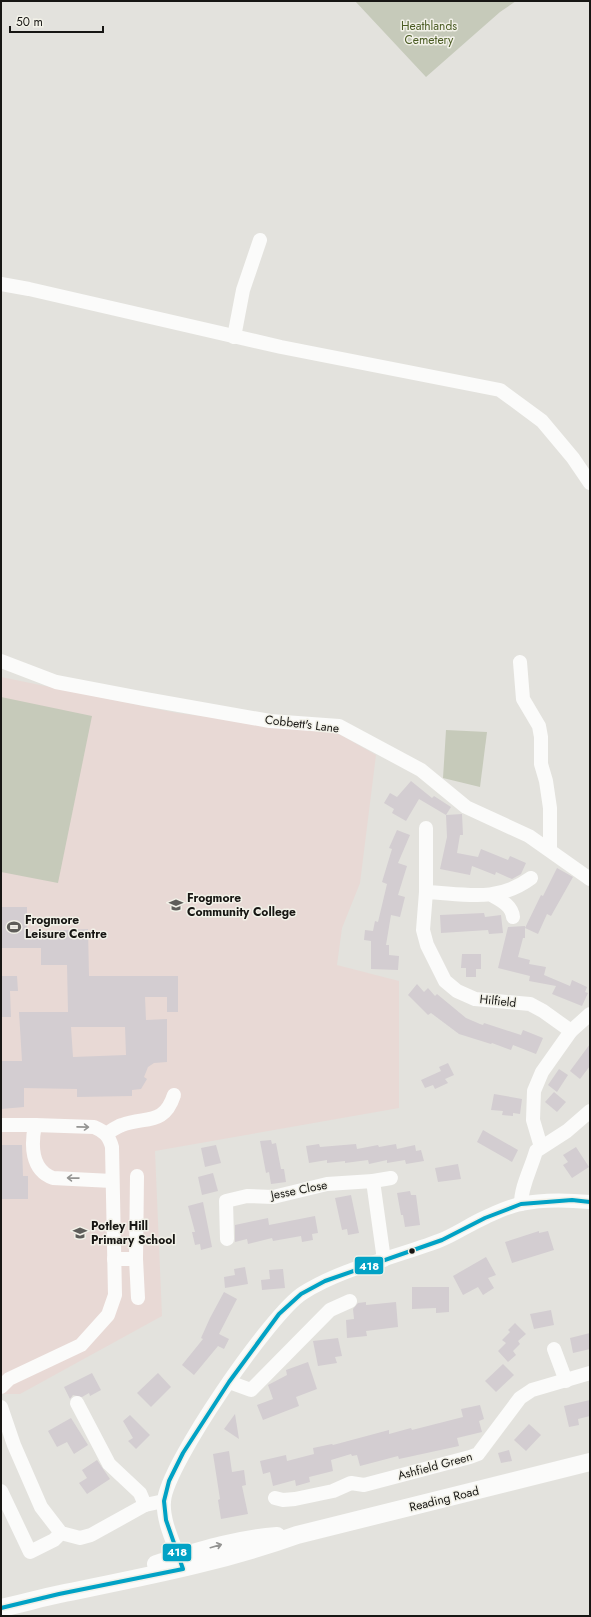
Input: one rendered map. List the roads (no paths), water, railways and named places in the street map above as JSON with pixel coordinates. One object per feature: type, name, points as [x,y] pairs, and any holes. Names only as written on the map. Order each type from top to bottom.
[{"type":"main road","name":"Reading Road","points":[[1,1608],[181,1563],[253,1551],[297,1535],[590,1462]]},
{"type":"street","points":[[234,337],[243,290],[260,240]]},
{"type":"street","points":[[1,284],[29,289],[234,337],[500,390],[542,421],[573,458],[590,482]]},
{"type":"street","name":"Cobbett's Lane","points":[[1,661],[56,682],[270,721],[339,726],[421,770],[466,807],[529,836],[590,878]]},
{"type":"street","points":[[520,662],[523,699],[539,726],[541,737],[541,764],[546,781],[550,808],[550,850]]},
{"type":"street","name":"Hilfield","points":[[426,828],[426,892],[423,930],[427,945],[445,981],[457,991],[475,999],[530,1004],[543,1011],[570,1031]]},
{"type":"street","points":[[426,892],[493,896],[518,888],[531,878]]},
{"type":"street","points":[[493,896],[506,903],[513,912],[513,917]]},
{"type":"street","points":[[540,1147],[533,1120],[534,1091],[542,1072],[570,1031],[588,1015]]},
{"type":"street","points":[[106,1134],[122,1125],[154,1118],[163,1114],[171,1107],[174,1095]]},
{"type":"street","points":[[521,1204],[521,1193],[531,1169],[536,1151],[567,1130],[590,1111]]},
{"type":"street","points":[[1,1125],[94,1127],[106,1134],[112,1147],[115,1295],[108,1316],[81,1345],[9,1379],[1,1387]]},
{"type":"street","points":[[34,1125],[33,1135],[37,1168],[45,1175],[53,1178],[112,1181]]},
{"type":"street","points":[[137,1176],[136,1259],[138,1298]]},
{"type":"street","name":"Jesse Close","points":[[227,1239],[226,1201],[247,1196],[273,1197],[327,1184],[373,1181],[391,1178]]},
{"type":"street","points":[[373,1181],[384,1260]]},
{"type":"street","points":[[181,1563],[166,1520],[164,1501],[169,1481],[183,1453],[229,1382],[279,1314],[301,1294],[325,1281],[442,1240],[485,1218],[521,1204],[572,1200],[590,1202]]},
{"type":"street","points":[[114,1259],[136,1259]]},
{"type":"street","points":[[229,1382],[251,1390],[330,1310],[350,1301]]},
{"type":"street","points":[[554,1349],[566,1381]]},
{"type":"street","name":"Ashfield Green","points":[[275,1498],[283,1500],[308,1497],[333,1491],[351,1483],[364,1485],[470,1458],[478,1454],[520,1398],[532,1390],[590,1373]]},
{"type":"street","points":[[76,1403],[109,1464],[140,1493],[145,1505]]},
{"type":"street","points":[[2,1416],[42,1507],[61,1533],[80,1538],[91,1535],[145,1505],[164,1501]]},
{"type":"street","points":[[1,1491],[30,1552],[54,1540],[61,1533]]},
{"type":"place","name":"Frogmore Community College","points":[[176,905]]},
{"type":"place","name":"Frogmore Leisure Centre","points":[[14,927]]},
{"type":"place","name":"Potley Hill Primary School","points":[[80,1233]]},
{"type":"park label","name":"Heathlands Cemetery","points":[[429,33]]}]
